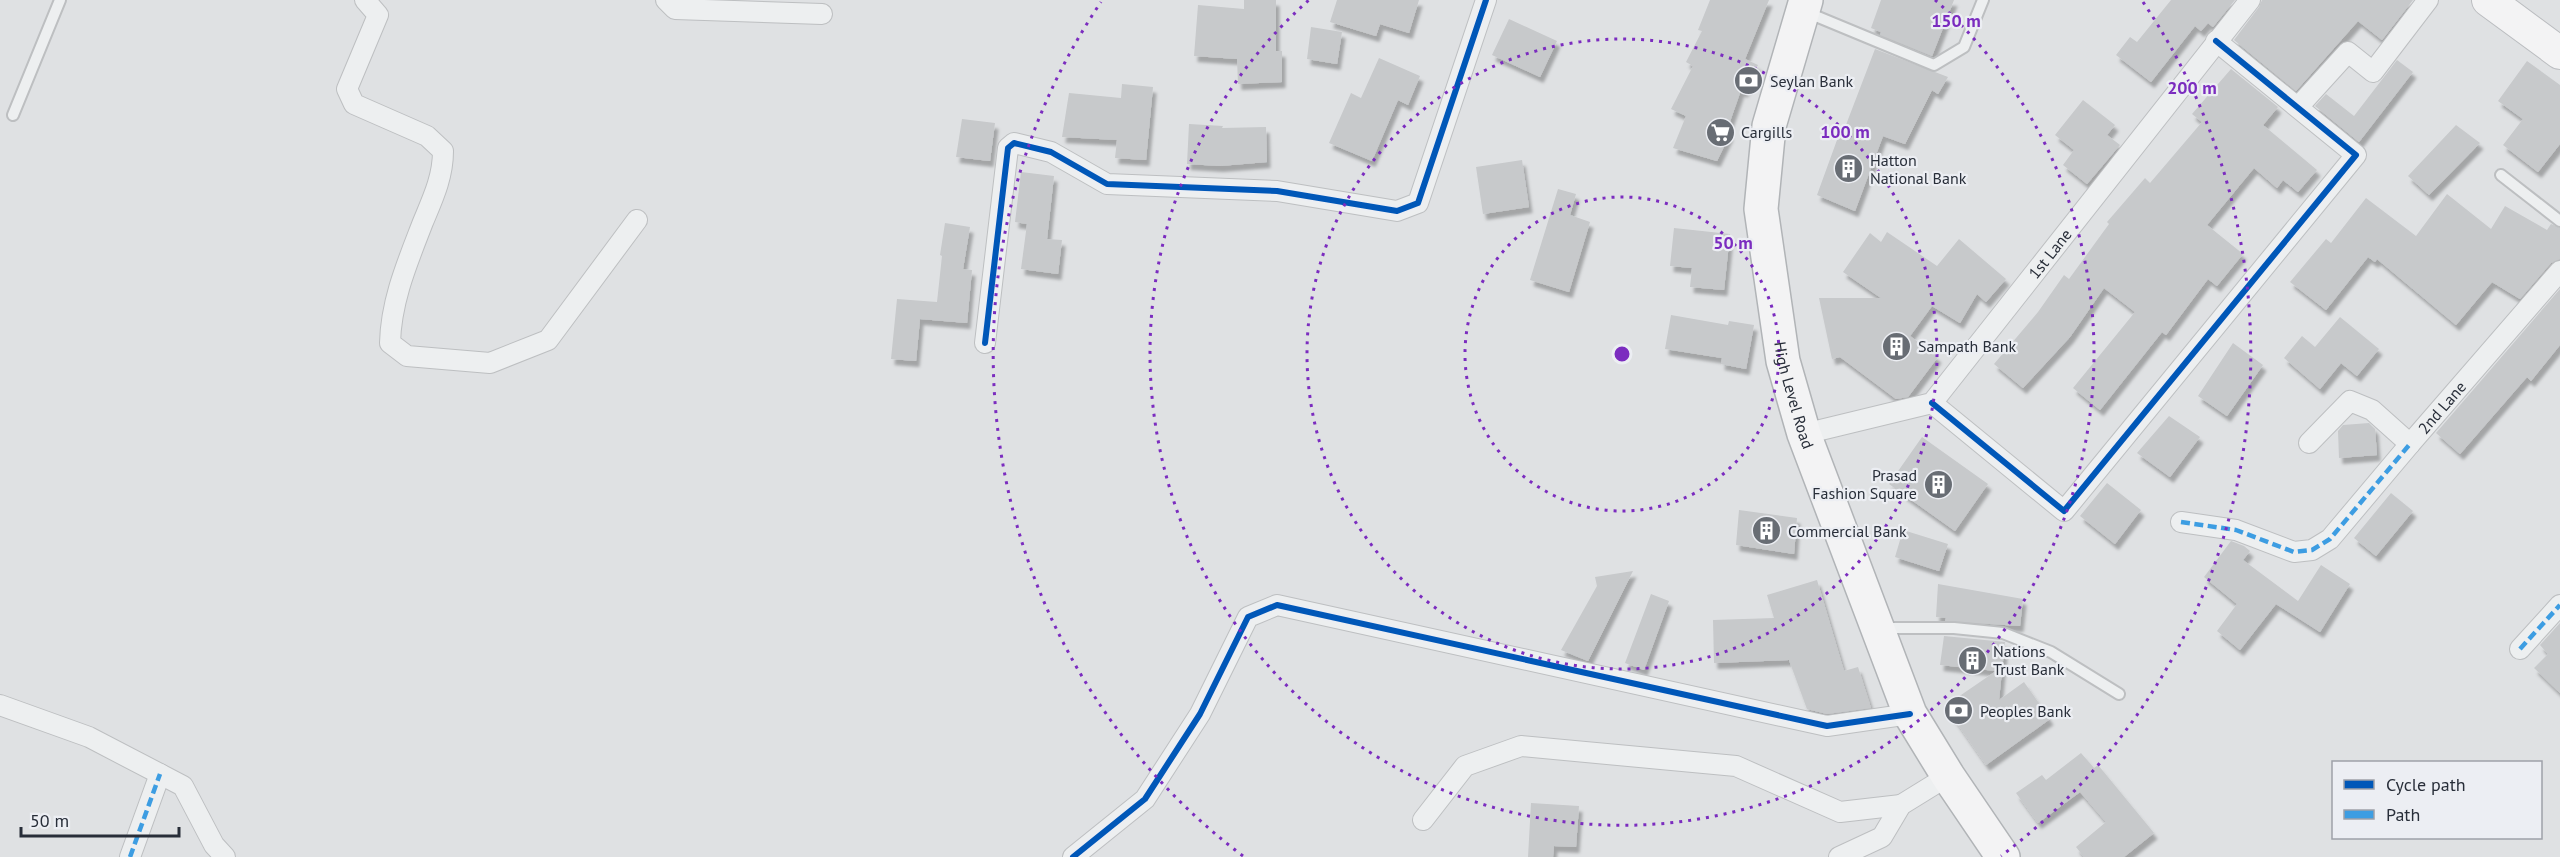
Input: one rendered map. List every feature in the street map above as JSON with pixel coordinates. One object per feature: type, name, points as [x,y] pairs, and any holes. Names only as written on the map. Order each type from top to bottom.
[{"type":"highway","name":"High Level Road","points":[[1804,6],[1769,126],[1761,209],[1783,362],[1803,434],[1910,714],[1948,776],[2003,857]]},
{"type":"main road","points":[[2488,0],[2560,53]]},
{"type":"street","points":[[365,0],[378,15],[347,89],[354,104],[428,136],[443,151],[443,172],[402,275],[390,325],[390,343],[407,356],[490,363],[548,340],[637,220]]},
{"type":"street","points":[[666,0],[675,9],[822,14]]},
{"type":"street","points":[[985,343],[1008,148],[1014,143],[1051,152],[1107,184],[1277,191],[1397,211],[1418,203],[1486,0]]},
{"type":"street","name":"1st Lane","points":[[1932,403],[2250,0]]},
{"type":"street","points":[[2298,107],[2348,52],[2373,72],[2428,0]]},
{"type":"street","points":[[1803,434],[1932,403],[2064,512],[2356,155],[2216,41]]},
{"type":"street","name":"2nd Lane","points":[[2309,443],[2350,401],[2372,410],[2410,444],[2560,271]]},
{"type":"street","points":[[2181,522],[2236,530],[2294,552],[2312,550],[2330,539],[2410,444]]},
{"type":"street","points":[[1073,857],[1145,799],[1200,714],[1248,617],[1277,605],[1827,726],[1910,714]]},
{"type":"street","points":[[2520,649],[2560,605]]},
{"type":"street","points":[[0,705],[89,736],[183,786],[214,845],[225,857]]},
{"type":"street","points":[[1423,820],[1465,766],[1521,746],[1737,766],[1840,812],[1901,805],[1948,776]]},
{"type":"street","points":[[130,857],[160,774]]},
{"type":"street","points":[[1839,857],[1882,837],[1901,805]]},
{"type":"lane","points":[[13,116],[60,0]]},
{"type":"lane","points":[[1804,6],[1934,65],[1964,47],[1983,0]]},
{"type":"lane","points":[[2500,175],[2560,221]]},
{"type":"lane","points":[[1877,627],[1954,628],[2003,633],[2051,652],[2119,694]]},
{"type":"building","points":[[1244,0],[1276,0],[1276,51],[1282,51],[1282,82],[1238,84],[1237,59],[1194,56],[1198,5],[1244,9]]},
{"type":"building","points":[[1337,0],[1419,0],[1409,33],[1380,24],[1376,36],[1330,22]]},
{"type":"building","points":[[1710,0],[1769,0],[1745,59],[1758,65],[1744,92],[1741,90],[1726,133],[1730,134],[1717,161],[1673,148],[1686,116],[1671,109],[1693,66],[1686,62],[1702,31],[1698,30]]},
{"type":"building","points":[[1881,0],[1954,0],[1932,56],[1880,35],[1881,32],[1871,28]]},
{"type":"building","points":[[2171,0],[2235,0],[2213,27],[2208,23],[2201,31],[2195,26],[2151,82],[2116,55],[2130,37],[2137,42]]},
{"type":"building","points":[[2262,0],[2413,0],[2382,40],[2358,21],[2296,91],[2234,40]]},
{"type":"building","points":[[1509,19],[1557,41],[1540,77],[1492,55]]},
{"type":"building","points":[[1311,27],[1342,32],[1337,64],[1307,59]]},
{"type":"building","points":[[1875,49],[1948,77],[1938,94],[1932,90],[1905,144],[1883,136],[1855,211],[1817,195],[1841,129],[1844,130]]},
{"type":"building","points":[[1379,58],[1420,76],[1408,105],[1398,100],[1372,161],[1329,143],[1351,93],[1361,98]]},
{"type":"building","points":[[2397,60],[2413,72],[2359,142],[2315,106],[2326,94],[2354,116]]},
{"type":"building","points":[[2527,61],[2560,85],[2560,144],[2538,172],[2503,145],[2523,119],[2498,101]]},
{"type":"building","points":[[2231,69],[2278,107],[2263,125],[2317,170],[2298,192],[2283,180],[2277,188],[2254,168],[2207,225],[2243,254],[2217,286],[2208,279],[2166,335],[2162,332],[2100,410],[2073,388],[2135,312],[2104,288],[2070,337],[2023,388],[1994,364],[2038,312],[2064,275],[2069,279],[2109,224],[2107,222],[2145,178],[2150,183],[2202,122],[2192,114]]},
{"type":"building","points":[[1122,84],[1153,87],[1146,160],[1115,158],[1117,140],[1062,137],[1069,93],[1121,98]]},
{"type":"building","points":[[2083,100],[2115,125],[2107,135],[2120,145],[2087,184],[2063,165],[2074,150],[2055,135]]},
{"type":"building","points":[[962,119],[995,123],[990,161],[956,157]]},
{"type":"building","points":[[1189,124],[1223,126],[1222,128],[1266,127],[1267,162],[1220,166],[1187,164]]},
{"type":"building","points":[[2456,125],[2480,143],[2429,195],[2408,176]]},
{"type":"building","points":[[1522,160],[1529,207],[1483,214],[1476,167]]},
{"type":"building","points":[[1021,172],[1054,176],[1047,239],[1062,240],[1058,274],[1021,269],[1027,224],[1015,222]]},
{"type":"building","points":[[1558,189],[1576,194],[1570,215],[1590,222],[1569,292],[1530,280]]},
{"type":"building","points":[[2447,194],[2491,229],[2505,206],[2547,230],[2551,224],[2560,228],[2560,259],[2551,263],[2520,299],[2492,282],[2456,325],[2377,259],[2375,262],[2368,257],[2326,310],[2290,282],[2326,239],[2331,243],[2366,198],[2416,236]]},
{"type":"building","points":[[945,223],[970,227],[963,269],[972,270],[967,323],[920,319],[916,361],[891,359],[897,299],[937,302]]},
{"type":"building","points":[[1674,228],[1730,234],[1724,290],[1690,287],[1692,268],[1670,266]]},
{"type":"building","points":[[1887,232],[1937,266],[1959,239],[2006,279],[1986,302],[1977,294],[1960,323],[1932,306],[1910,336],[1938,357],[1908,397],[1896,399],[1840,357],[1832,359],[1819,298],[1881,298],[1843,272],[1870,233],[1881,242]]},
{"type":"building","points":[[2560,289],[2560,345],[2531,381],[2527,377],[2460,454],[2436,433]]},
{"type":"building","points":[[1671,315],[1728,325],[1729,321],[1754,325],[1746,369],[1721,364],[1722,358],[1665,349]]},
{"type":"building","points":[[2340,317],[2379,349],[2357,376],[2341,363],[2320,389],[2284,358],[2302,336],[2315,347]]},
{"type":"building","points":[[2233,343],[2263,365],[2227,416],[2198,396]]},
{"type":"building","points":[[2169,416],[2200,437],[2170,477],[2137,453]]},
{"type":"building","points":[[2369,423],[2375,429],[2377,455],[2339,458],[2338,431],[2343,425]]},
{"type":"building","name":"Prasad Fashion Square","points":[[1922,437],[1988,484],[1955,531],[1889,484]]},
{"type":"building","points":[[2107,483],[2141,510],[2115,544],[2080,516]]},
{"type":"building","points":[[2391,493],[2413,511],[2376,556],[2354,538]]},
{"type":"building","name":"Commercial Bank","points":[[1739,510],[1797,518],[1794,554],[1736,545]]},
{"type":"building","points":[[1903,530],[1948,544],[1939,571],[1895,557]]},
{"type":"building","points":[[2231,541],[2250,551],[2243,560],[2298,601],[2321,565],[2350,584],[2320,632],[2276,604],[2240,650],[2217,631],[2237,604],[2204,577]]},
{"type":"building","points":[[1633,571],[1588,661],[1561,650],[1597,586],[1595,577]]},
{"type":"building","points":[[1817,580],[1844,671],[1858,667],[1871,708],[1827,714],[1807,709],[1789,660],[1714,663],[1713,620],[1774,618],[1767,595]]},
{"type":"building","points":[[1938,584],[2023,599],[2020,626],[1945,621],[1946,618],[1936,617]]},
{"type":"building","points":[[1651,594],[1669,601],[1644,670],[1625,663]]},
{"type":"building","points":[[2560,623],[2560,693],[2534,668],[2548,654],[2540,645]]},
{"type":"building","points":[[1944,636],[2005,642],[1999,700],[2024,682],[2050,719],[1986,765],[1945,706],[1996,671],[1940,665]]},
{"type":"building","points":[[2081,753],[2094,768],[2098,765],[2154,833],[2124,857],[2084,857],[2076,847],[2106,822],[2080,792],[2038,823],[2016,793],[2042,775],[2046,780]]},
{"type":"building","points":[[1531,803],[1579,806],[1576,847],[1554,846],[1553,857],[1528,857]]},
{"type":"marked path","points":[[2181,522],[2236,530],[2294,552],[2312,550],[2330,539],[2410,444]]},
{"type":"marked path","points":[[2520,649],[2560,605]]},
{"type":"marked path","points":[[130,857],[160,774]]},
{"type":"cycle path","points":[[985,343],[1008,148],[1014,143],[1051,152],[1107,184],[1277,191],[1397,211],[1418,203],[1486,0]]},
{"type":"cycle path","points":[[1932,403],[2064,511],[2356,155],[2216,41]]},
{"type":"cycle path","points":[[1073,857],[1145,799],[1200,714],[1248,617],[1277,605],[1827,726],[1910,714]]},
{"type":"place","name":"Seylan Bank","points":[[1749,81]]},
{"type":"place","name":"Cargills","points":[[1720,132]]},
{"type":"place","name":"Hatton National Bank","points":[[1849,169]]},
{"type":"place","name":"Sampath Bank","points":[[1897,346]]},
{"type":"place","name":"Prasad Fashion Square","points":[[1938,484]]},
{"type":"place","name":"Commercial Bank","points":[[1767,531]]},
{"type":"place","name":"Nations Trust Bank","points":[[1972,660]]},
{"type":"place","name":"Peoples Bank","points":[[1959,711]]}]
